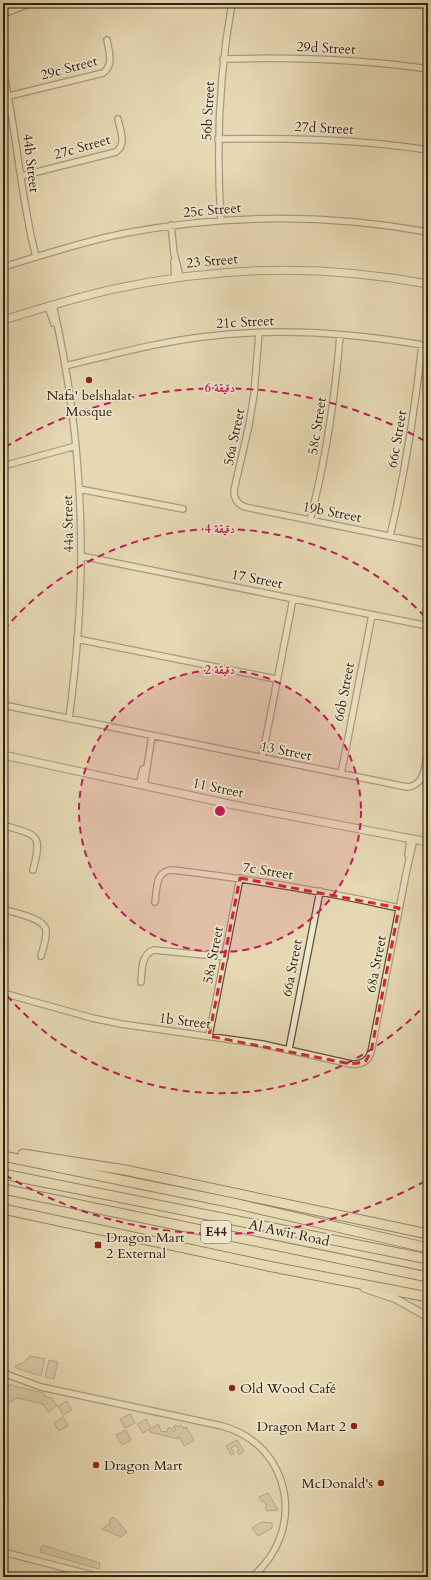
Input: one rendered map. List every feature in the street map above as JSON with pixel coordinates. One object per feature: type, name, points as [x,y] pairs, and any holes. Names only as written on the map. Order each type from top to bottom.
[{"type":"main road","points":[[3,1151],[125,1170],[428,1234]]},
{"type":"main road","points":[[3,1156],[285,1214],[428,1248]]},
{"type":"main road","name":"Al Awir Road","points":[[3,1174],[428,1259]]},
{"type":"main road","name":"Al Awir Road","points":[[3,1189],[428,1277]]},
{"type":"main road","points":[[3,1209],[268,1266],[428,1297]]},
{"type":"street","points":[[3,14],[32,3]]},
{"type":"street","name":"56b Street","points":[[221,220],[218,139],[223,59],[232,3]]},
{"type":"street","name":"29c Street","points":[[9,96],[103,73],[109,67],[110,63],[107,40]]},
{"type":"street","name":"29d Street","points":[[223,59],[262,58],[343,60],[428,69]]},
{"type":"street","name":"44b Street","points":[[3,71],[9,96],[26,217],[36,257]]},
{"type":"street","name":"27c Street","points":[[21,176],[120,150],[123,142],[118,119]]},
{"type":"street","name":"27d Street","points":[[218,139],[327,139],[428,150]]},
{"type":"street","name":"25c Street","points":[[3,267],[102,239],[171,225],[221,220],[310,218],[364,222],[428,232]]},
{"type":"street","points":[[171,225],[178,277]]},
{"type":"street","name":"23 Street","points":[[3,320],[113,289],[178,277],[257,270],[311,270],[368,274],[428,284]]},
{"type":"street","name":"44a Street","points":[[51,306],[58,330],[72,406],[79,489],[81,556],[78,638],[69,719]]},
{"type":"street","name":"21c Street","points":[[65,366],[173,341],[259,332],[300,332],[340,335],[425,346]]},
{"type":"street","name":"56a Street","points":[[235,499],[234,490],[243,455],[254,394],[259,332]]},
{"type":"street","name":"58c Street","points":[[310,520],[320,484],[332,417],[340,335]]},
{"type":"street","name":"66c Street","points":[[390,536],[410,442],[425,346]]},
{"type":"street","points":[[3,466],[76,446]]},
{"type":"street","points":[[79,489],[183,509]]},
{"type":"street","name":"19b Street","points":[[235,499],[241,506],[245,507],[428,544]]},
{"type":"street","name":"17 Street","points":[[81,556],[428,626]]},
{"type":"street","points":[[262,758],[276,679],[293,599]]},
{"type":"street","name":"66b Street","points":[[341,774],[372,614]]},
{"type":"street","points":[[78,638],[276,679]]},
{"type":"street","name":"13 Street","points":[[3,705],[402,786],[416,785],[422,779],[428,746]]},
{"type":"street","points":[[141,786],[152,736]]},
{"type":"street","name":"11 Street","points":[[3,755],[141,786],[428,842]]},
{"type":"street","points":[[3,825],[29,834],[36,839],[38,847],[33,870]]},
{"type":"street","name":"68a Street","points":[[365,1062],[371,1052],[412,839]]},
{"type":"street","name":"7c Street","points":[[155,902],[159,877],[161,874],[169,870],[240,878],[320,891],[399,908]]},
{"type":"street","name":"58a Street","points":[[210,1036],[240,878]]},
{"type":"street","name":"66a Street","points":[[289,1049],[320,891]]},
{"type":"street","points":[[3,909],[37,919],[44,924],[47,932],[41,956]]},
{"type":"street","points":[[141,982],[144,957],[150,951],[159,950],[225,957]]},
{"type":"street","name":"1b Street","points":[[3,993],[99,1020],[289,1049],[351,1064],[361,1064],[365,1062]]},
{"type":"street","points":[[333,1278],[348,1285],[377,1292],[396,1299],[428,1317]]},
{"type":"street","points":[[3,1373],[50,1389],[231,1428],[254,1440],[266,1452],[275,1466],[282,1483],[285,1501],[282,1530],[272,1554],[258,1575],[252,1577]]},
{"type":"street","points":[[3,1552],[100,1577]]},
{"type":"highlighted area","points":[[240,878],[399,908],[371,1052],[365,1062],[351,1064],[209,1036]]},
{"type":"shaded area","points":[[30,1356],[45,1359],[41,1376],[16,1368],[15,1366],[24,1362]]},
{"type":"shaded area","points":[[49,1360],[58,1362],[54,1379],[45,1377]]},
{"type":"shaded area","points":[[10,1384],[44,1393],[44,1396],[52,1398],[57,1406],[48,1412],[43,1404],[17,1398],[3,1405],[3,1395]]},
{"type":"shaded area","points":[[67,1401],[72,1410],[63,1415],[58,1406]]},
{"type":"shaded area","points":[[130,1414],[135,1423],[125,1428],[120,1419]]},
{"type":"shaded area","points":[[63,1417],[68,1426],[59,1431],[54,1423]]},
{"type":"shaded area","points":[[146,1419],[151,1428],[143,1433],[137,1424]]},
{"type":"shaded area","points":[[158,1424],[161,1431],[167,1432],[168,1428],[171,1428],[174,1432],[176,1429],[173,1427],[176,1425],[178,1427],[181,1425],[183,1428],[186,1427],[194,1440],[184,1446],[179,1436],[178,1439],[150,1432],[149,1430]]},
{"type":"shaded area","points":[[126,1430],[131,1440],[122,1445],[116,1435]]},
{"type":"shaded area","points":[[237,1440],[244,1451],[239,1455],[237,1451],[239,1450],[236,1445],[231,1448],[234,1453],[231,1455],[226,1446]]},
{"type":"shaded area","points":[[268,1493],[278,1510],[267,1511],[265,1508],[267,1507],[264,1501],[262,1502],[259,1497]]},
{"type":"shaded area","points":[[114,1517],[127,1532],[121,1537],[102,1529],[111,1523],[109,1520]]},
{"type":"shaded area","points":[[262,1522],[272,1523],[272,1528],[258,1536],[252,1528]]},
{"type":"shaded area","points":[[42,1545],[100,1563],[99,1569],[40,1552]]},
{"type":"place","name":"Nafa' belshalat Mosque","points":[[89,380]]},
{"type":"place","name":"Dragon Mart 2 External","points":[[98,1245]]},
{"type":"place","name":"Old Wood Café","points":[[232,1388]]},
{"type":"place","name":"Dragon Mart 2","points":[[354,1426]]},
{"type":"place","name":"Dragon Mart","points":[[96,1465]]},
{"type":"place","name":"McDonald's","points":[[381,1483]]}]
